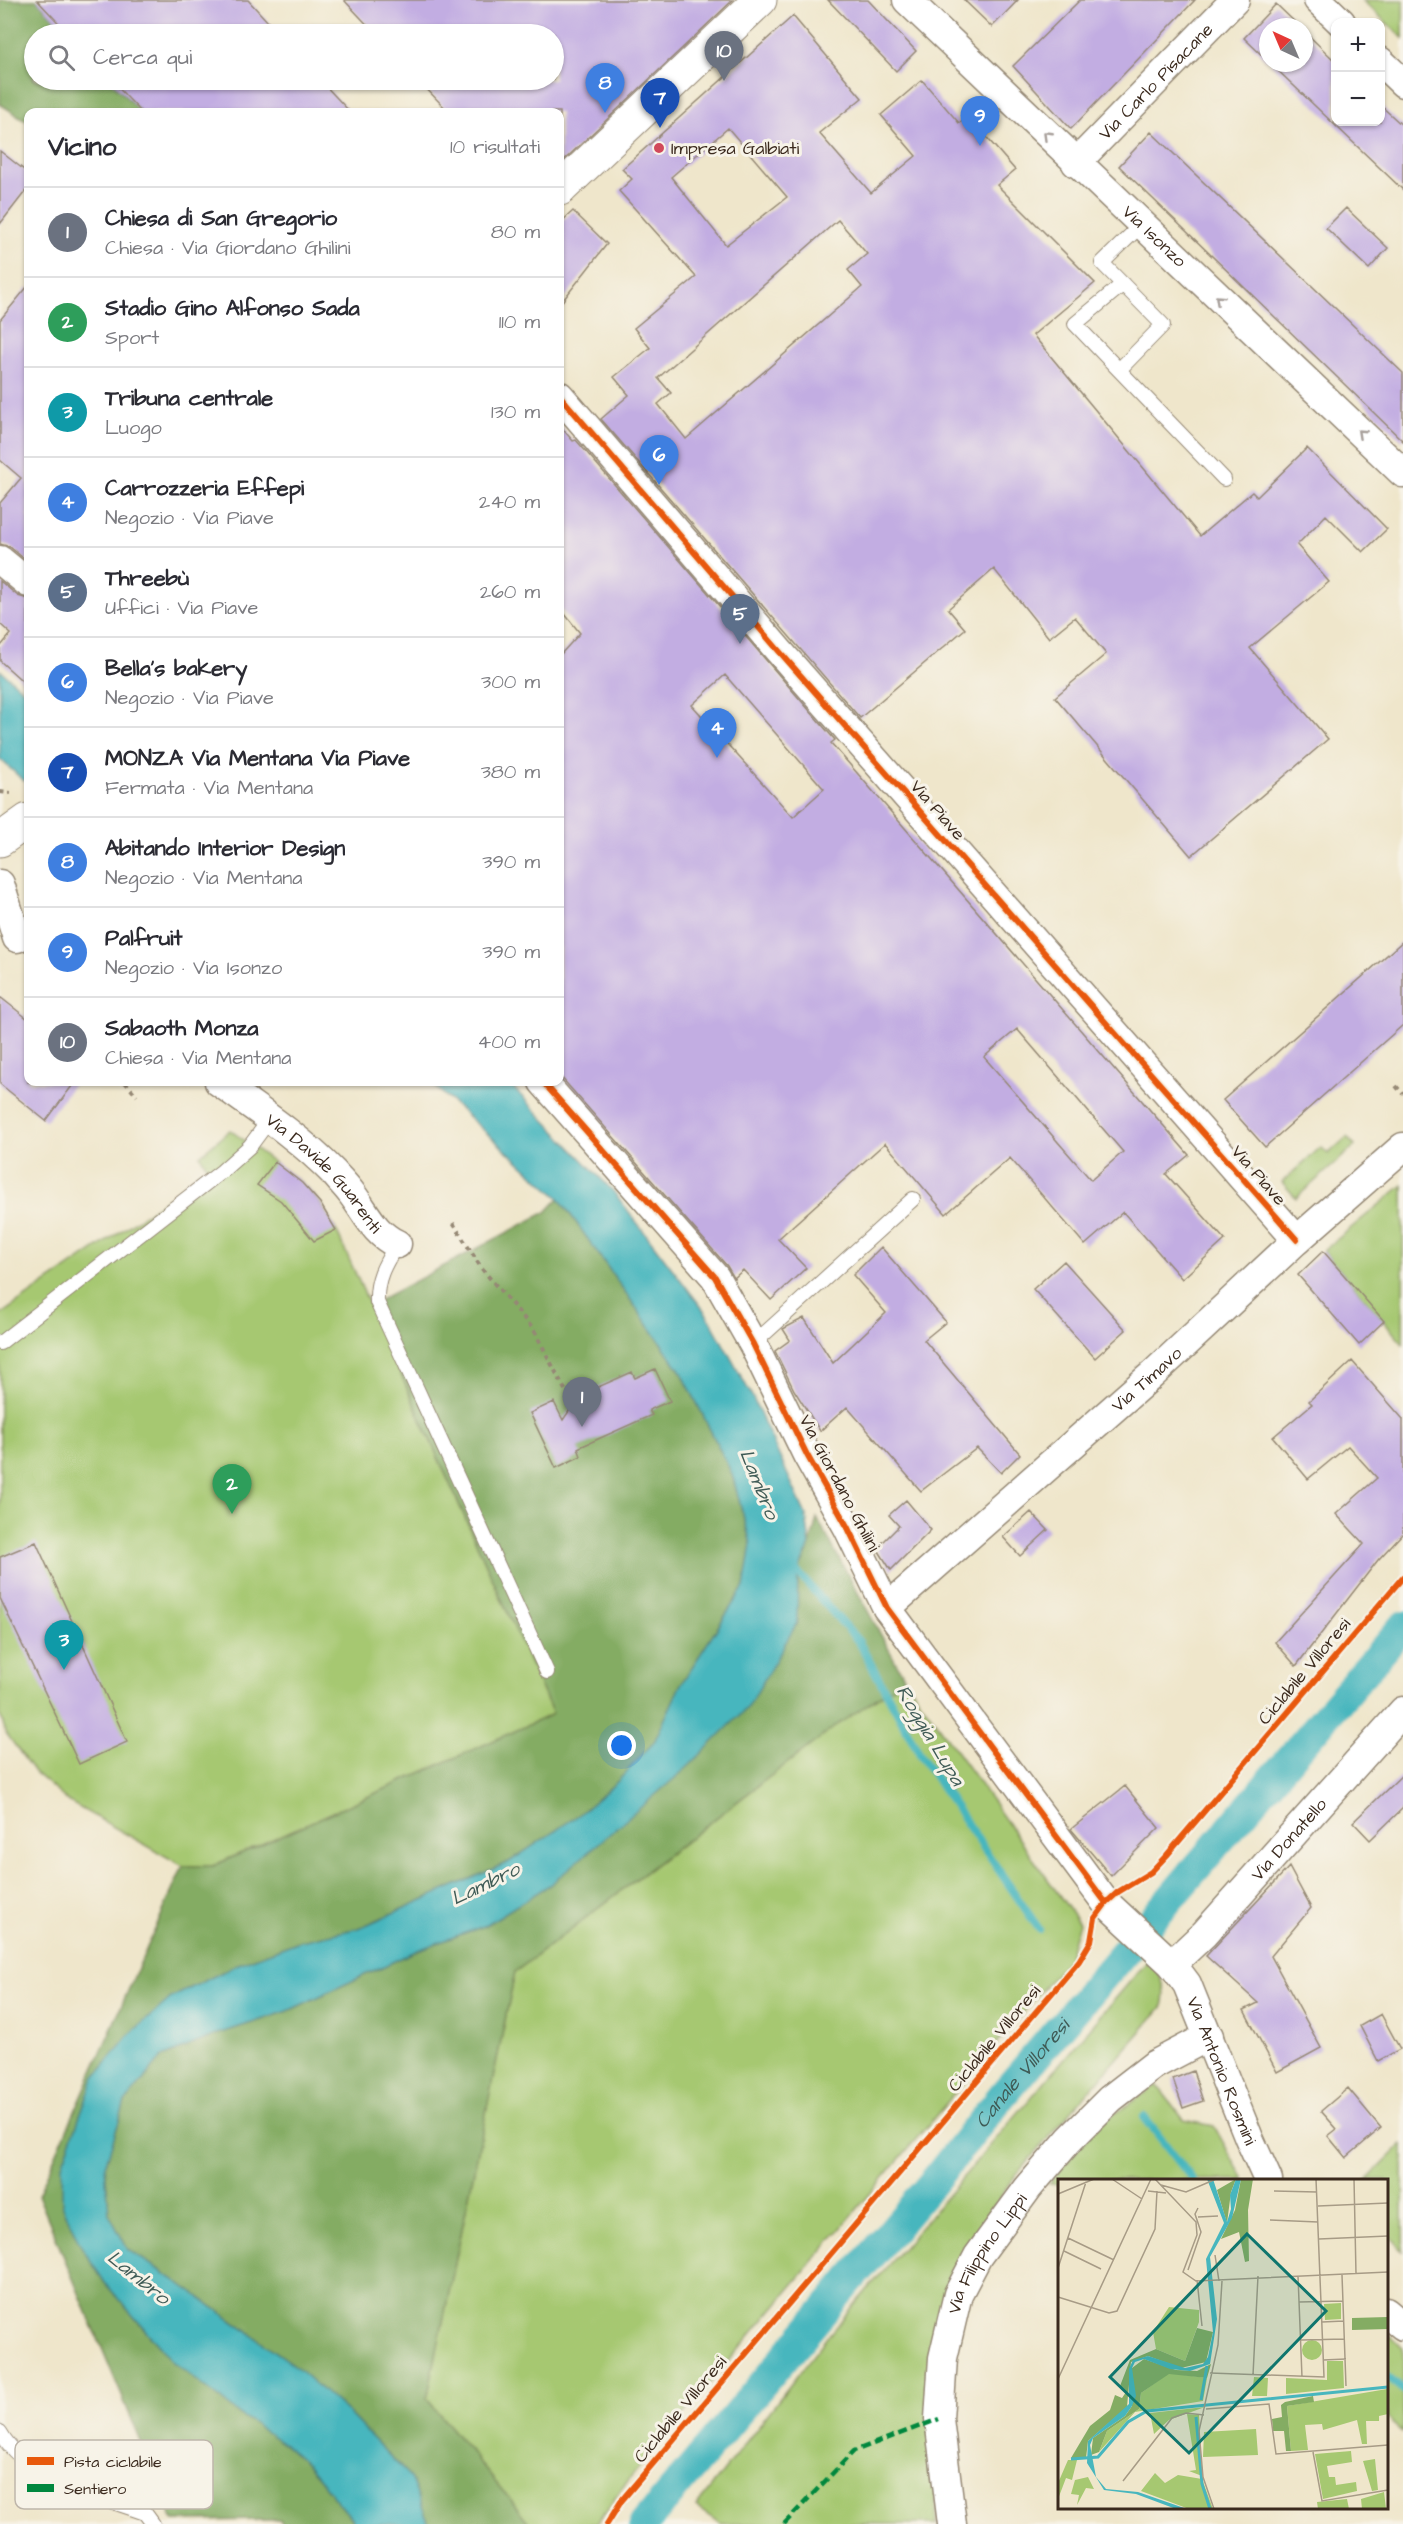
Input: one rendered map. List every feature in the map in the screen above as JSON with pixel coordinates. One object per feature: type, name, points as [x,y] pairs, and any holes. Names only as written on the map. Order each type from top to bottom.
[{"type":"street","points":[[564,185],[760,0]]},
{"type":"street","name":"Via Isonzo","points":[[907,0],[1403,473]]},
{"type":"street","name":"Via Carlo Pisacane","points":[[1077,163],[1235,0]]},
{"type":"street","points":[[1318,0],[1337,18]]},
{"type":"street","points":[[1385,66],[1403,83]]},
{"type":"street","name":"Via Piave","points":[[564,401],[794,669],[1297,1240]]},
{"type":"street","points":[[0,560],[24,580]]},
{"type":"street","points":[[0,840],[24,823]]},
{"type":"street","points":[[0,884],[15,938]]},
{"type":"street","name":"Via Davide Guarenti","points":[[225,1086],[270,1119],[332,1172],[352,1194],[383,1238],[397,1244]]},
{"type":"street","name":"Via Giordano Ghilini","points":[[547,1086],[715,1277],[753,1344],[807,1455],[848,1528],[887,1608],[1106,1903],[1173,1964]]},
{"type":"street","name":"Via Timavo","points":[[887,1608],[1153,1374],[1297,1240],[1403,1147]]},
{"type":"street","name":"Via Donatello","points":[[1173,1964],[1204,1934],[1403,1711]]},
{"type":"street","name":"Via Antonio Rosmini","points":[[1173,1964],[1187,1984],[1267,2179]]},
{"type":"street","name":"Via Filippino Lippi","points":[[952,2524],[939,2419],[943,2358],[958,2294],[978,2256],[1028,2188],[1069,2140],[1110,2099],[1154,2065],[1209,2036]]},
{"type":"street","points":[[1388,2314],[1403,2326]]},
{"type":"lane","points":[[1119,370],[1163,325],[1102,262],[1141,225]]},
{"type":"lane","points":[[1123,284],[1075,324],[1224,479]]},
{"type":"lane","points":[[0,1343],[222,1171],[250,1146],[270,1119]]},
{"type":"lane","points":[[753,1344],[913,1199]]},
{"type":"lane","points":[[397,1244],[376,1284],[376,1302],[547,1672]]},
{"type":"lane","points":[[0,2432],[15,2451]]},
{"type":"lane","points":[[133,2509],[145,2513],[153,2524]]},
{"type":"path","points":[[128,1086],[137,1096]]},
{"type":"path","points":[[1396,1086],[1403,1094]]},
{"type":"path","points":[[453,1223],[482,1269],[534,1330],[565,1390]]},
{"type":"green space","points":[[0,0],[37,0],[60,24],[24,24],[24,90],[120,90],[137,108],[24,108],[24,119],[0,104]]},
{"type":"green space","points":[[1362,0],[1403,0],[1403,38],[1385,21],[1385,18],[1381,18]]},
{"type":"green space","points":[[230,1130],[302,1183],[320,1203],[336,1230],[553,1714],[212,1866],[183,1866],[69,1802],[34,1772],[6,1733],[0,1714],[0,1315],[209,1170],[200,1155]]},
{"type":"green space","points":[[1347,1137],[1355,1146],[1296,1198],[1282,1182],[1321,1147],[1328,1154]]},
{"type":"green space","points":[[1403,1185],[1403,1344],[1323,1251]]},
{"type":"green space","points":[[559,1198],[682,1373],[732,1474],[751,1544],[744,1587],[681,1684],[654,1743],[618,1781],[580,1814],[509,1862],[359,1928],[297,1942],[236,1965],[171,1998],[62,2204],[78,2241],[105,2283],[173,2362],[242,2416],[285,2445],[309,2466],[356,2524],[282,2524],[281,2520],[174,2521],[169,2509],[213,2509],[213,2440],[140,2440],[38,2195],[183,1866],[213,1866],[553,1714],[370,1305],[546,1212]]},
{"type":"green space","points":[[817,1518],[905,1679],[837,1725],[515,1972],[427,2399],[530,2524],[429,2524],[410,2477],[350,2415],[293,2364],[175,2280],[128,2250],[109,2214],[105,2166],[125,2102],[162,2057],[218,2034],[288,2011],[418,1950],[484,1926],[551,1884],[626,1819],[797,1624],[798,1573],[810,1545]]},
{"type":"green space","points":[[905,1679],[1079,1923],[1068,1959],[622,2488],[597,2524],[530,2524],[427,2399],[515,1972],[837,1725]]},
{"type":"green space","points":[[1150,1958],[1164,1987],[1163,2006],[1016,2175],[969,2242],[945,2294],[934,2460],[937,2524],[721,2524],[696,2507],[827,2337]]},
{"type":"green space","points":[[1157,2085],[1184,2120],[1214,2126],[1243,2179],[1058,2179],[1058,2185],[1048,2184],[1100,2124]]},
{"type":"green space","points":[[1403,2144],[1403,2251],[1388,2235],[1388,2179],[1368,2179]]},
{"type":"green space","points":[[1388,2335],[1403,2347],[1403,2432],[1388,2419]]},
{"type":"water","points":[[0,670],[24,691],[24,780],[0,759]]},
{"type":"water","name":"Lambro","points":[[434,1086],[512,1086],[613,1191],[706,1313],[752,1396],[806,1515],[810,1545],[798,1573],[797,1623],[749,1706],[689,1766],[551,1884],[484,1926],[418,1950],[288,2011],[218,2034],[162,2057],[125,2102],[105,2166],[109,2214],[128,2250],[175,2280],[293,2364],[350,2415],[410,2477],[429,2524],[356,2524],[309,2466],[285,2445],[242,2416],[173,2362],[105,2283],[78,2241],[62,2204],[62,2165],[94,2078],[130,2034],[171,1998],[236,1965],[297,1942],[359,1928],[509,1862],[580,1814],[618,1781],[654,1742],[681,1684],[744,1587],[751,1544],[732,1474],[682,1373],[559,1198]]},
{"type":"building","points":[[37,0],[248,0],[270,24],[60,24]]},
{"type":"building","points":[[344,0],[733,0],[564,160],[564,108],[445,108],[428,90],[564,90],[564,24],[367,24]]},
{"type":"building","points":[[828,0],[868,0],[916,51],[896,71]]},
{"type":"building","points":[[964,0],[1018,0],[992,27]]},
{"type":"building","points":[[1080,0],[1195,0],[1071,129],[1013,66]]},
{"type":"building","points":[[1276,4],[1291,18],[1263,18]]},
{"type":"building","points":[[793,16],[862,98],[819,133],[871,193],[916,156],[881,115],[922,80],[959,123],[969,117],[1015,170],[997,185],[1095,283],[1033,335],[1200,536],[1252,492],[1257,497],[1307,448],[1387,529],[1363,552],[1326,515],[1297,545],[1329,582],[1250,648],[1328,739],[1191,856],[1055,697],[1106,654],[1075,617],[1049,638],[994,569],[948,609],[965,629],[860,718],[601,419],[629,395],[614,377],[650,348],[634,328],[696,277],[619,191],[632,179],[622,169]],"holes":[[[728,128],[787,197],[726,245],[671,177]],[[838,220],[867,254],[848,270],[862,287],[686,439],[658,404],[671,393],[658,378]]]},
{"type":"building","points":[[1259,22],[1259,52],[1244,38]]},
{"type":"building","points":[[1313,40],[1331,57],[1331,121],[1279,72],[1313,72]]},
{"type":"building","points":[[120,90],[329,90],[346,108],[137,108]]},
{"type":"building","points":[[1385,110],[1403,126],[1403,190],[1336,126],[1385,126]]},
{"type":"building","points":[[1151,132],[1403,373],[1403,441],[1119,166]]},
{"type":"building","points":[[0,151],[24,170],[24,193],[0,224]]},
{"type":"building","points":[[1346,208],[1388,248],[1369,269],[1326,228]]},
{"type":"building","points":[[573,211],[607,244],[564,299],[564,219]]},
{"type":"building","points":[[24,291],[24,559],[10,547],[0,544],[0,503],[21,478],[0,460],[0,320]]},
{"type":"building","points":[[564,431],[573,441],[576,440],[835,740],[831,743],[1189,1155],[1166,1174],[1225,1240],[1182,1279],[1123,1212],[1085,1245],[1010,1158],[946,1214],[885,1143],[778,1239],[806,1268],[771,1300],[743,1270],[734,1278],[727,1266],[564,1081],[564,651],[580,633],[564,613]],"holes":[[[725,675],[824,789],[793,817],[692,705]],[[1017,1029],[1123,1152],[1091,1180],[984,1057]]]},
{"type":"building","points":[[0,581],[18,596],[24,598],[24,682],[0,661],[0,647],[11,634],[0,624]]},
{"type":"building","points":[[1403,941],[1403,1025],[1265,1147],[1223,1100]]},
{"type":"building","points":[[0,997],[24,1016],[24,1086],[72,1086],[46,1121],[0,1084]]},
{"type":"building","points":[[275,1162],[302,1183],[320,1203],[336,1230],[314,1241],[281,1201],[257,1185]]},
{"type":"building","points":[[881,1247],[946,1322],[924,1340],[1020,1454],[1001,1473],[977,1448],[921,1491],[847,1407],[820,1431],[794,1390],[775,1351],[790,1340],[783,1329],[804,1318],[833,1363],[886,1313],[853,1275]]},
{"type":"building","points":[[1323,1251],[1384,1321],[1359,1345],[1298,1275]]},
{"type":"building","points":[[1064,1261],[1126,1330],[1095,1358],[1033,1289]]},
{"type":"building","points":[[1352,1361],[1403,1419],[1403,1533],[1378,1560],[1296,1666],[1275,1642],[1364,1544],[1336,1514],[1377,1478],[1348,1446],[1308,1479],[1273,1437],[1312,1404],[1309,1401]]},
{"type":"building","points":[[655,1369],[670,1401],[649,1410],[652,1415],[578,1448],[581,1456],[556,1468],[530,1413],[554,1402],[563,1420],[580,1395],[632,1372],[635,1378]]},
{"type":"building","points":[[906,1500],[931,1530],[891,1570],[877,1548],[899,1526],[889,1515]]},
{"type":"building","points":[[1031,1512],[1048,1530],[1020,1556],[1003,1537]]},
{"type":"building","points":[[36,1542],[127,1742],[79,1764],[0,1598],[0,1557]]},
{"type":"building","points":[[1403,1774],[1403,1808],[1370,1840],[1353,1822]]},
{"type":"building","points":[[1125,1786],[1159,1828],[1111,1876],[1071,1829]]},
{"type":"building","points":[[1289,1867],[1311,1908],[1271,1956],[1321,2048],[1277,2072],[1244,2010],[1258,2003],[1206,1956]]},
{"type":"building","points":[[1381,2014],[1400,2049],[1378,2061],[1360,2026]]},
{"type":"building","points":[[1193,2071],[1203,2101],[1183,2108],[1173,2079]]},
{"type":"building","points":[[1348,2088],[1381,2128],[1346,2158],[1328,2136],[1337,2129],[1321,2111]]},
{"type":"waterway","name":"Roggia Lupa","points":[[791,1565],[859,1642],[922,1758],[1039,1929]]},
{"type":"waterway","name":"Canale Villoresi","points":[[644,2524],[933,2182],[1004,2093],[1403,1626]]},
{"type":"waterway","name":"Roggia Lupa","points":[[1144,2117],[1192,2179]]},
{"type":"waterway","name":"Roggia Lupa","points":[[1388,2378],[1403,2390]]},
{"type":"marked path","points":[[784,2524],[854,2451],[939,2419]]},
{"type":"cycle path","points":[[564,401],[779,651],[1297,1240]]},
{"type":"cycle path","points":[[547,1086],[715,1277],[753,1344],[807,1455],[848,1528],[887,1608],[1106,1903]]},
{"type":"cycle path","name":"Ciclabile Villoresi","points":[[607,2524],[622,2500],[1079,1961],[1091,1941],[1095,1918],[1106,1903],[1118,1892],[1151,1872],[1167,1855],[1403,1577]]},
{"type":"place","name":"Sabaoth Monza","points":[[724,81]]},
{"type":"place","name":"Abitando Interior Design","points":[[605,113]]},
{"type":"place","name":"MONZA Via Mentana Via Piave","points":[[660,128]]},
{"type":"place","name":"Palfruit","points":[[980,146]]},
{"type":"place","name":"Impresa Galbiati","points":[[659,148]]},
{"type":"place","name":"Bella's bakery","points":[[659,485]]},
{"type":"place","name":"Threebù","points":[[740,644]]},
{"type":"place","name":"Carrozzeria Effepi","points":[[717,758]]},
{"type":"place","name":"Chiesa di San Gregorio","points":[[582,1427]]},
{"type":"place","name":"Stadio Gino Alfonso Sada","points":[[232,1514]]},
{"type":"place","name":"Tribuna centrale","points":[[64,1670]]}]
